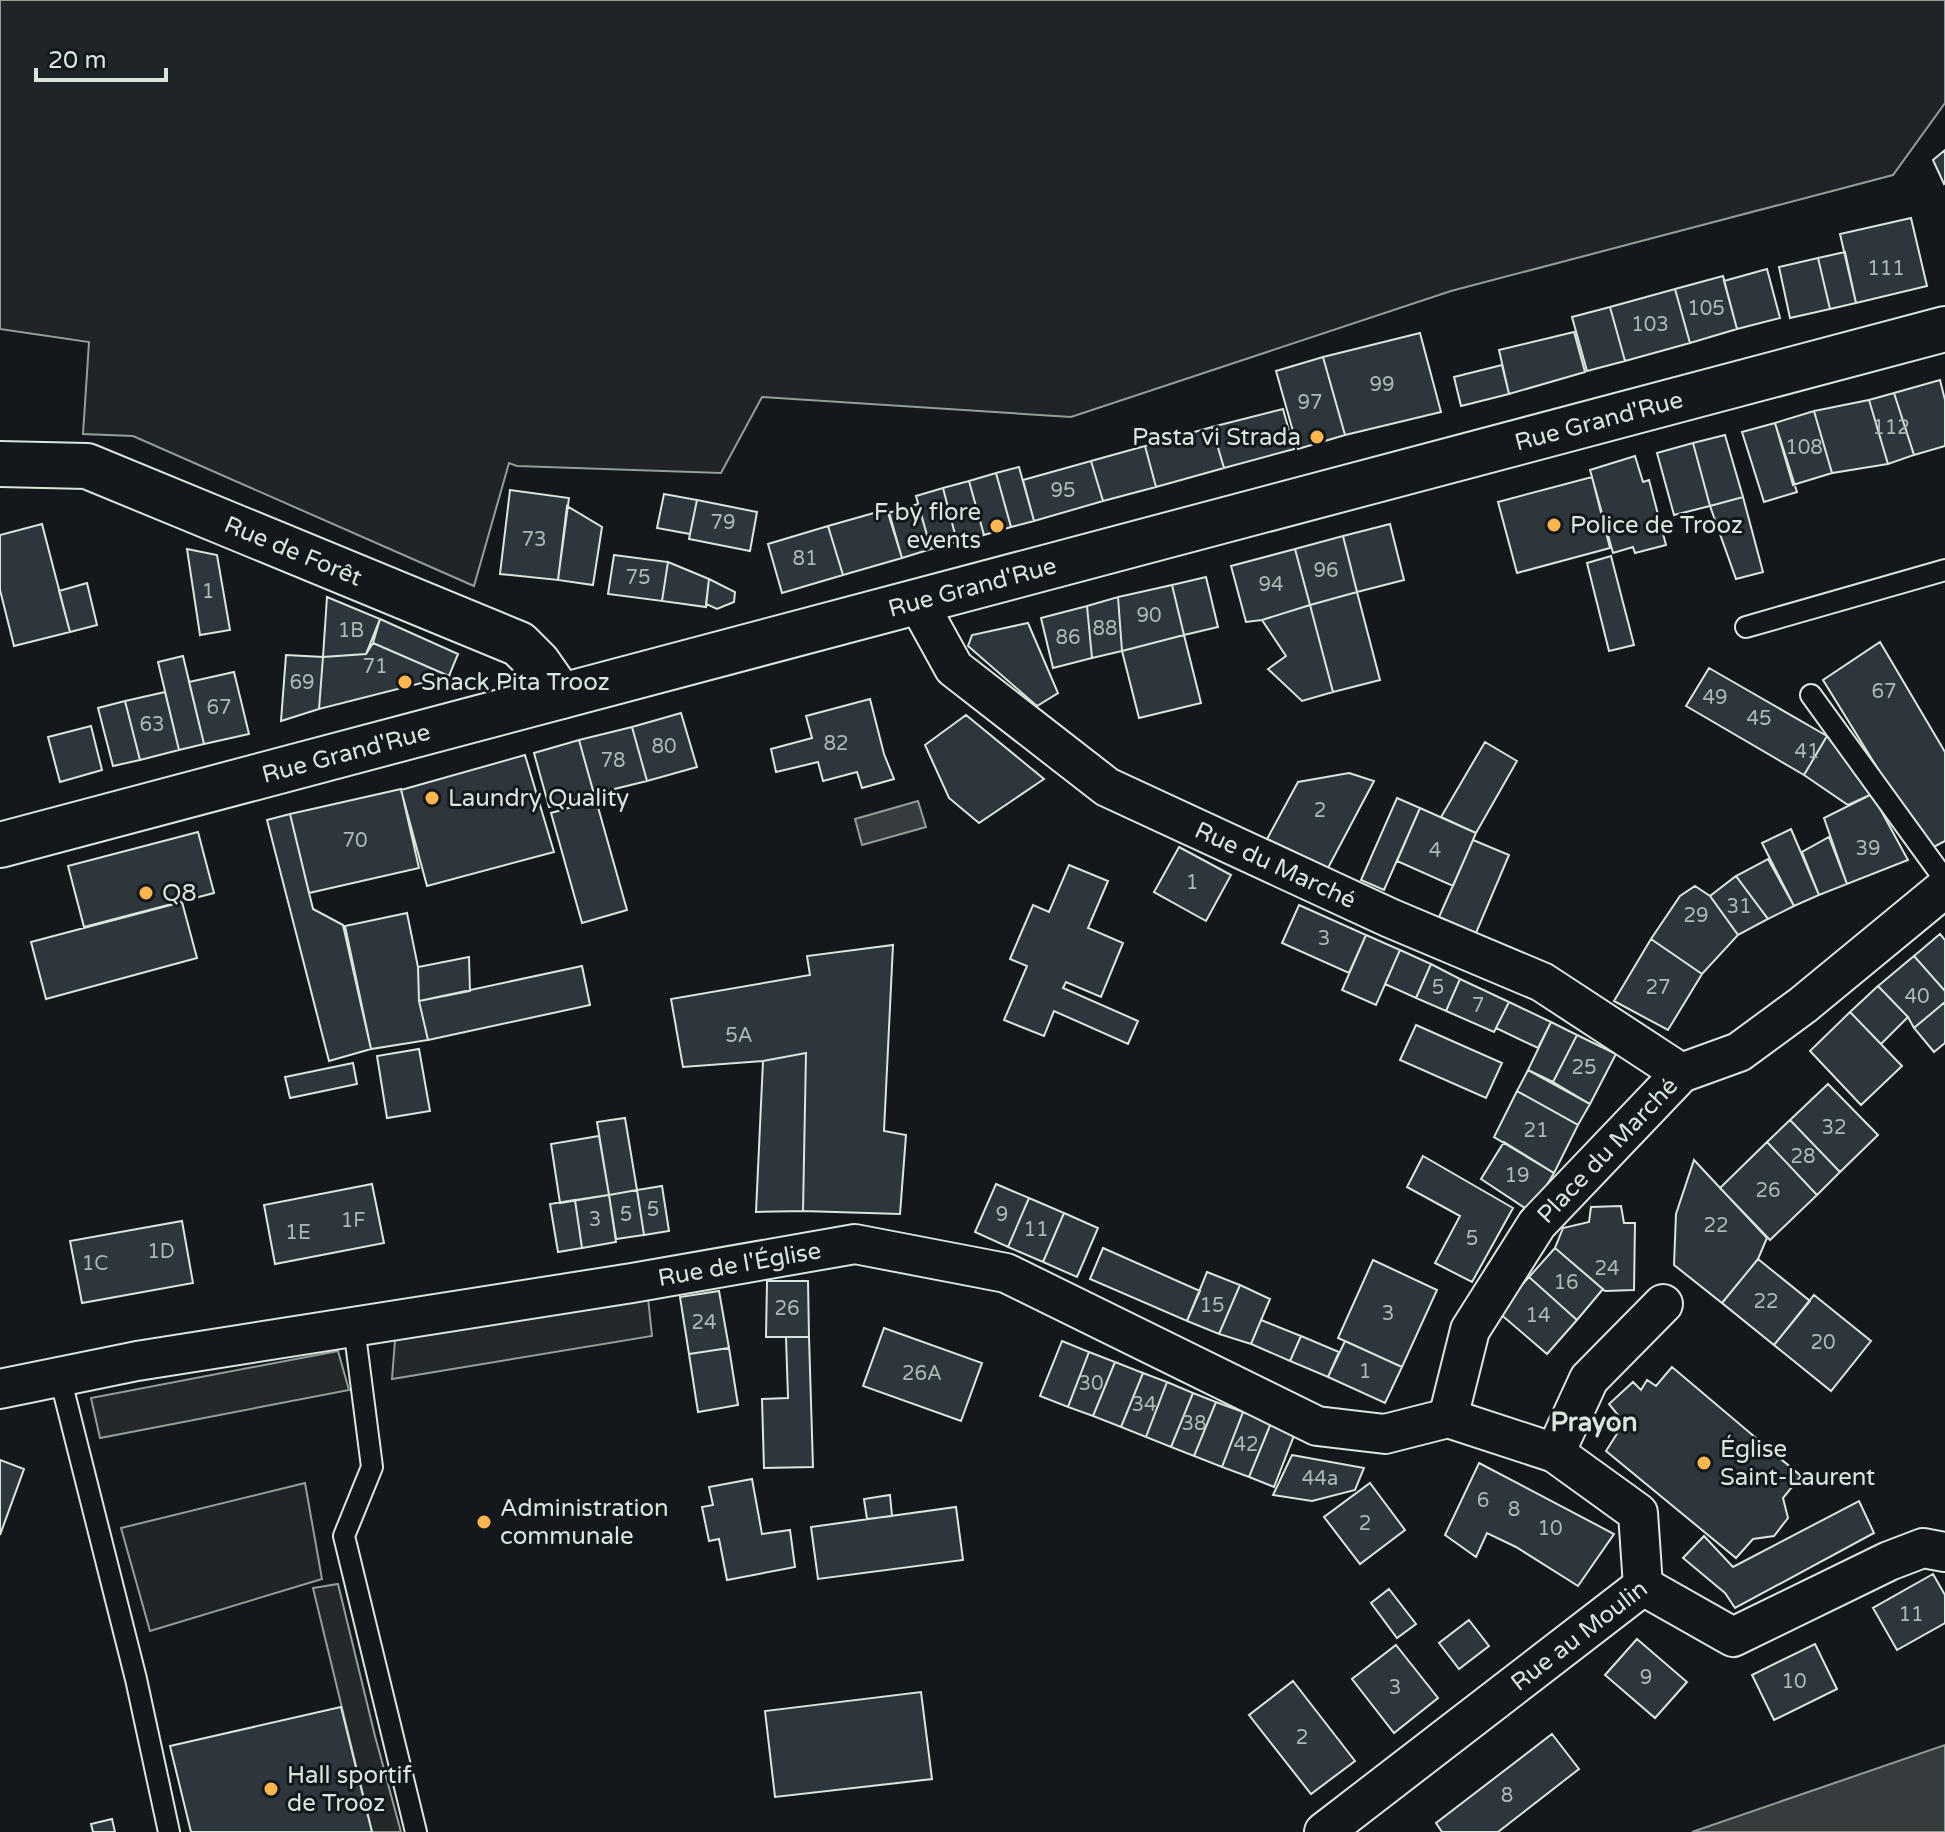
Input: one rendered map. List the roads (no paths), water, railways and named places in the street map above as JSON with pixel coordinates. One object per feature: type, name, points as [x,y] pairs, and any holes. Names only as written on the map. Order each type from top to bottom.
[{"type":"main road","name":"Rue Grand'Rue","points":[[0,845],[1945,329]]},
{"type":"main road","name":"Rue de Forêt","points":[[0,464],[87,466],[491,632],[519,644],[538,663],[561,696]]},
{"type":"street","name":"Rue du Marché","points":[[917,601],[954,668],[1107,787],[1390,918],[1542,982],[1681,1073]]},
{"type":"street","name":"Place du Marché","points":[[1448,1418],[1470,1330],[1537,1224],[1681,1073],[1739,1052],[1803,1005],[1945,888]]},
{"type":"street","name":"Rue de l'Église","points":[[0,1389],[137,1361],[855,1244],[1006,1273],[1317,1426],[1385,1434],[1448,1418]]},
{"type":"street","points":[[1555,1453],[1589,1379],[1663,1304]]},
{"type":"street","points":[[1448,1418],[1555,1453],[1638,1513],[1643,1586]]},
{"type":"street","name":"Rue au Moulin","points":[[1324,1832],[1643,1586],[1733,1637],[1889,1561],[1923,1548],[1945,1552]]},
{"type":"lane","points":[[1746,627],[1945,570]]},
{"type":"lane","points":[[1811,695],[1945,880]]},
{"type":"lane","points":[[354,1327],[372,1467],[344,1536],[416,1832]]},
{"type":"lane","points":[[60,1377],[136,1679],[169,1832]]},
{"type":"place","name":"Pasta vi Strada","points":[[1317,437]]},
{"type":"place","name":"Police de Trooz","points":[[1554,525]]},
{"type":"place","name":"F by flore events","points":[[997,526]]},
{"type":"place","name":"Snack Pita Trooz","points":[[405,682]]},
{"type":"place","name":"Laundry Quality","points":[[432,798]]},
{"type":"place","name":"Q8","points":[[146,893]]},
{"type":"place","name":"Église Saint-Laurent","points":[[1704,1463]]},
{"type":"place","name":"Administration communale","points":[[484,1522]]},
{"type":"place","name":"Hall sportif de Trooz","points":[[271,1789]]},
{"type":"district","name":"Prayon","points":[[1594,1422]]}]
